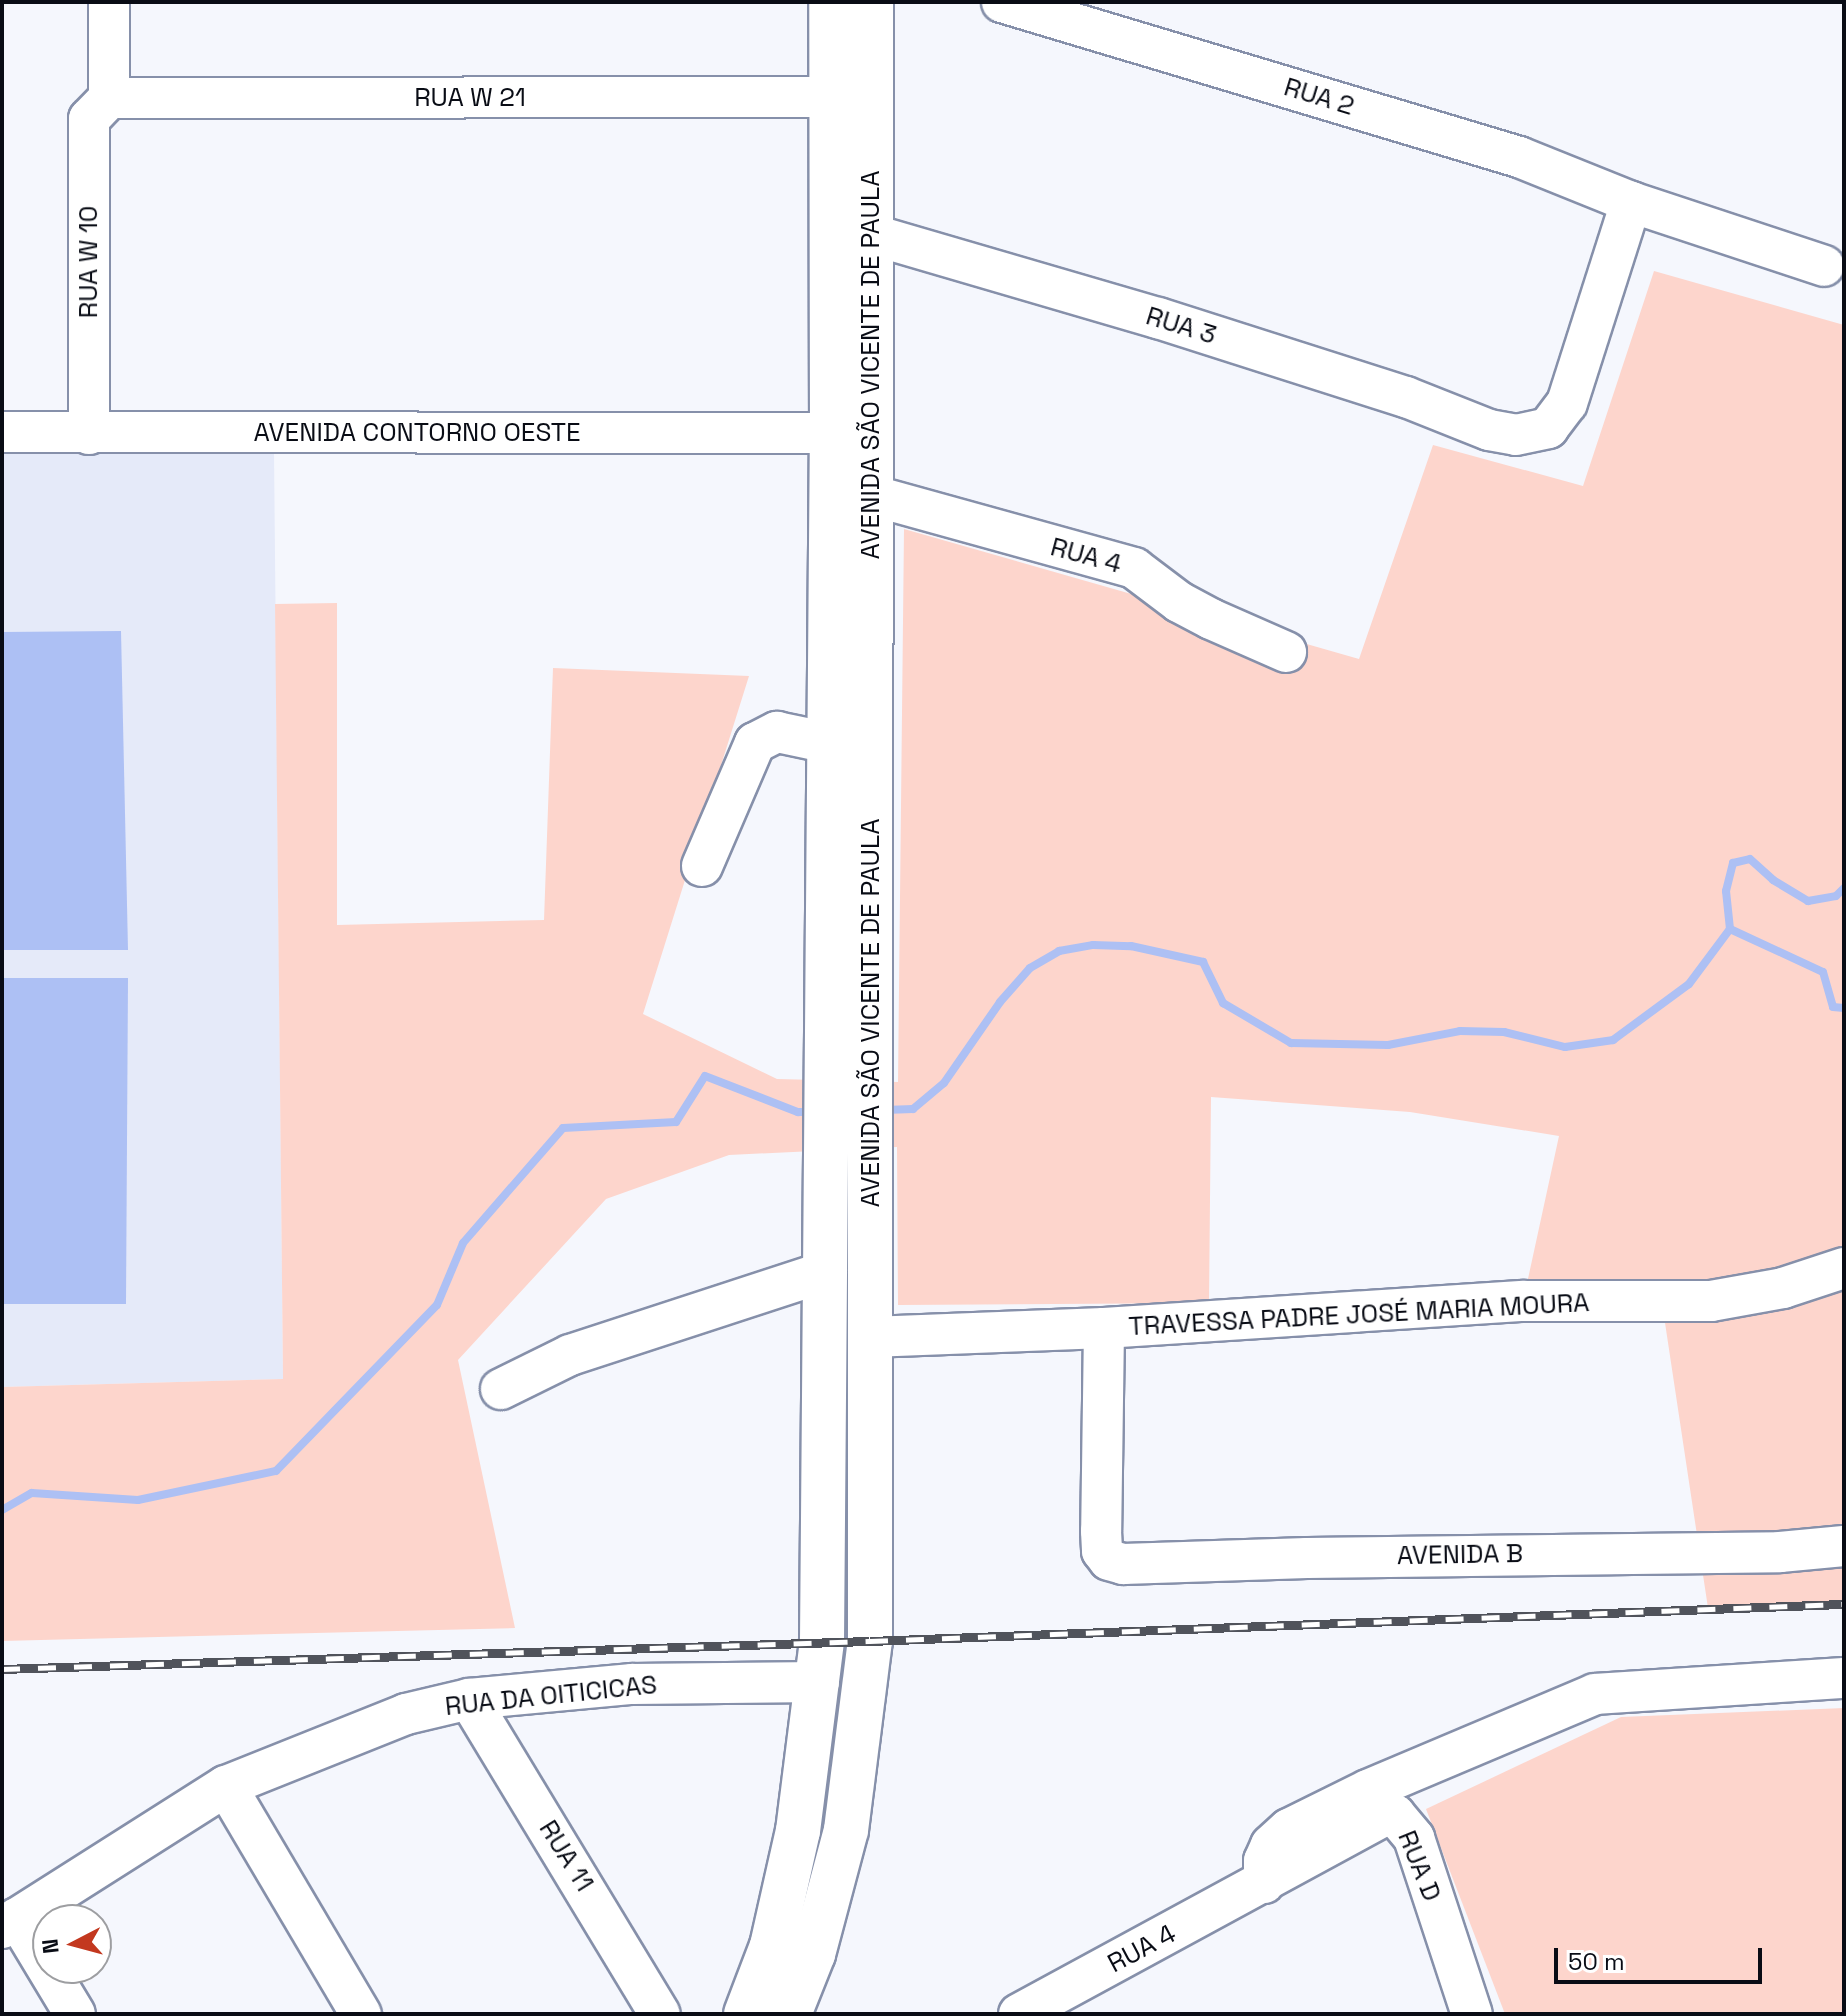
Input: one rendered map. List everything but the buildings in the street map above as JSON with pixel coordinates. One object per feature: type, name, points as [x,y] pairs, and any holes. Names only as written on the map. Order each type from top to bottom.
[{"type":"main road","name":"AVENIDA SÃO VICENTE DE PAULA","points":[[746,2014],[772,1946],[798,1831],[819,1682],[829,1028],[831,2]]},
{"type":"main road","name":"AVENIDA SÃO VICENTE DE PAULA","points":[[789,2014],[813,1954],[846,1830],[867,1683],[873,1032],[871,2]]},
{"type":"main road","points":[[829,818],[872,819]]},
{"type":"street","points":[[109,2],[109,98]]},
{"type":"street","name":"RUA 2","points":[[1002,2],[1519,157],[1631,202],[1824,266]]},
{"type":"street","name":"RUA W 21","points":[[109,98],[831,97]]},
{"type":"street","name":"RUA W 10","points":[[89,434],[89,119],[109,98]]},
{"type":"street","name":"RUA 3","points":[[870,234],[1187,327],[1406,397],[1489,430],[1533,433],[1557,420],[1567,403],[1631,202]]},
{"type":"street","name":"AVENIDA CONTORNO OESTE","points":[[2,432],[832,433]]},
{"type":"street","name":"RUA 4","points":[[871,495],[1134,568],[1200,613],[1286,652]]},
{"type":"street","points":[[702,866],[755,743],[777,732],[829,743]]},
{"type":"street","name":"TRAVESSA PADRE JOSÉ MARIA MOURA","points":[[870,1337],[1104,1328],[1524,1301],[1711,1301],[1783,1288],[1844,1268]]},
{"type":"street","points":[[501,1389],[570,1355],[827,1271]]},
{"type":"street","name":"AVENIDA B","points":[[1104,1328],[1101,1531],[1102,1551],[1109,1560],[1123,1564],[1338,1557],[1780,1552],[1844,1546]]},
{"type":"street","points":[[1264,1883],[1264,1861],[1271,1845],[1289,1829],[1368,1790],[1595,1694],[1844,1678]]},
{"type":"street","name":"RUA DA OITICICAS","points":[[10,1923],[226,1786],[406,1714],[469,1699],[632,1684],[819,1682]]},
{"type":"street","name":"RUA 11","points":[[469,1699],[660,2014]]},
{"type":"street","points":[[226,1786],[298,1914],[361,2014]]},
{"type":"street","name":"RUA D","points":[[1264,1883],[1378,1818],[1395,1815],[1414,1838],[1472,2014]]},
{"type":"street","name":"RUA 4","points":[[1019,2014],[1264,1883]]},
{"type":"street","points":[[10,1923],[75,2014]]},
{"type":"shaded area","points":[[1654,271],[1844,325],[1844,1604],[1708,1608],[1659,1283],[1526,1288],[1559,1136],[1410,1112],[1211,1097],[1209,1303],[898,1305],[897,1147],[729,1155],[606,1199],[458,1360],[515,1628],[2,1641],[2,1387],[283,1379],[275,604],[337,603],[337,925],[544,920],[553,668],[749,676],[643,1014],[777,1079],[898,1082],[904,529],[1359,659],[1433,445],[1583,486]]},
{"type":"shaded area","points":[[274,452],[283,1379],[2,1387],[2,454]]},
{"type":"shaded area","points":[[1844,1708],[1844,2014],[1505,2014],[1426,1809],[1621,1717]]},
{"type":"water","points":[[121,631],[128,950],[2,950],[2,632]]},
{"type":"water","points":[[2,978],[128,978],[126,1304],[2,1304]]},
{"type":"waterway","points":[[885,1110],[913,1109],[944,1083],[1000,1002],[1030,968],[1059,951],[1093,945],[1131,946],[1203,962],[1223,1003],[1291,1043],[1388,1045],[1460,1031],[1504,1032],[1565,1047],[1613,1040],[1689,984],[1730,929],[1726,891],[1733,863],[1750,859],[1773,880],[1808,901],[1836,896],[1844,888]]},
{"type":"waterway","points":[[1730,929],[1823,972],[1833,1007],[1844,1008]]},
{"type":"waterway","points":[[2,1510],[32,1493],[138,1500],[276,1471],[437,1305],[463,1243],[563,1128],[676,1122],[705,1076],[798,1112],[815,1112]]},
{"type":"railway","points":[[2,1669],[870,1641],[1844,1604]]}]
